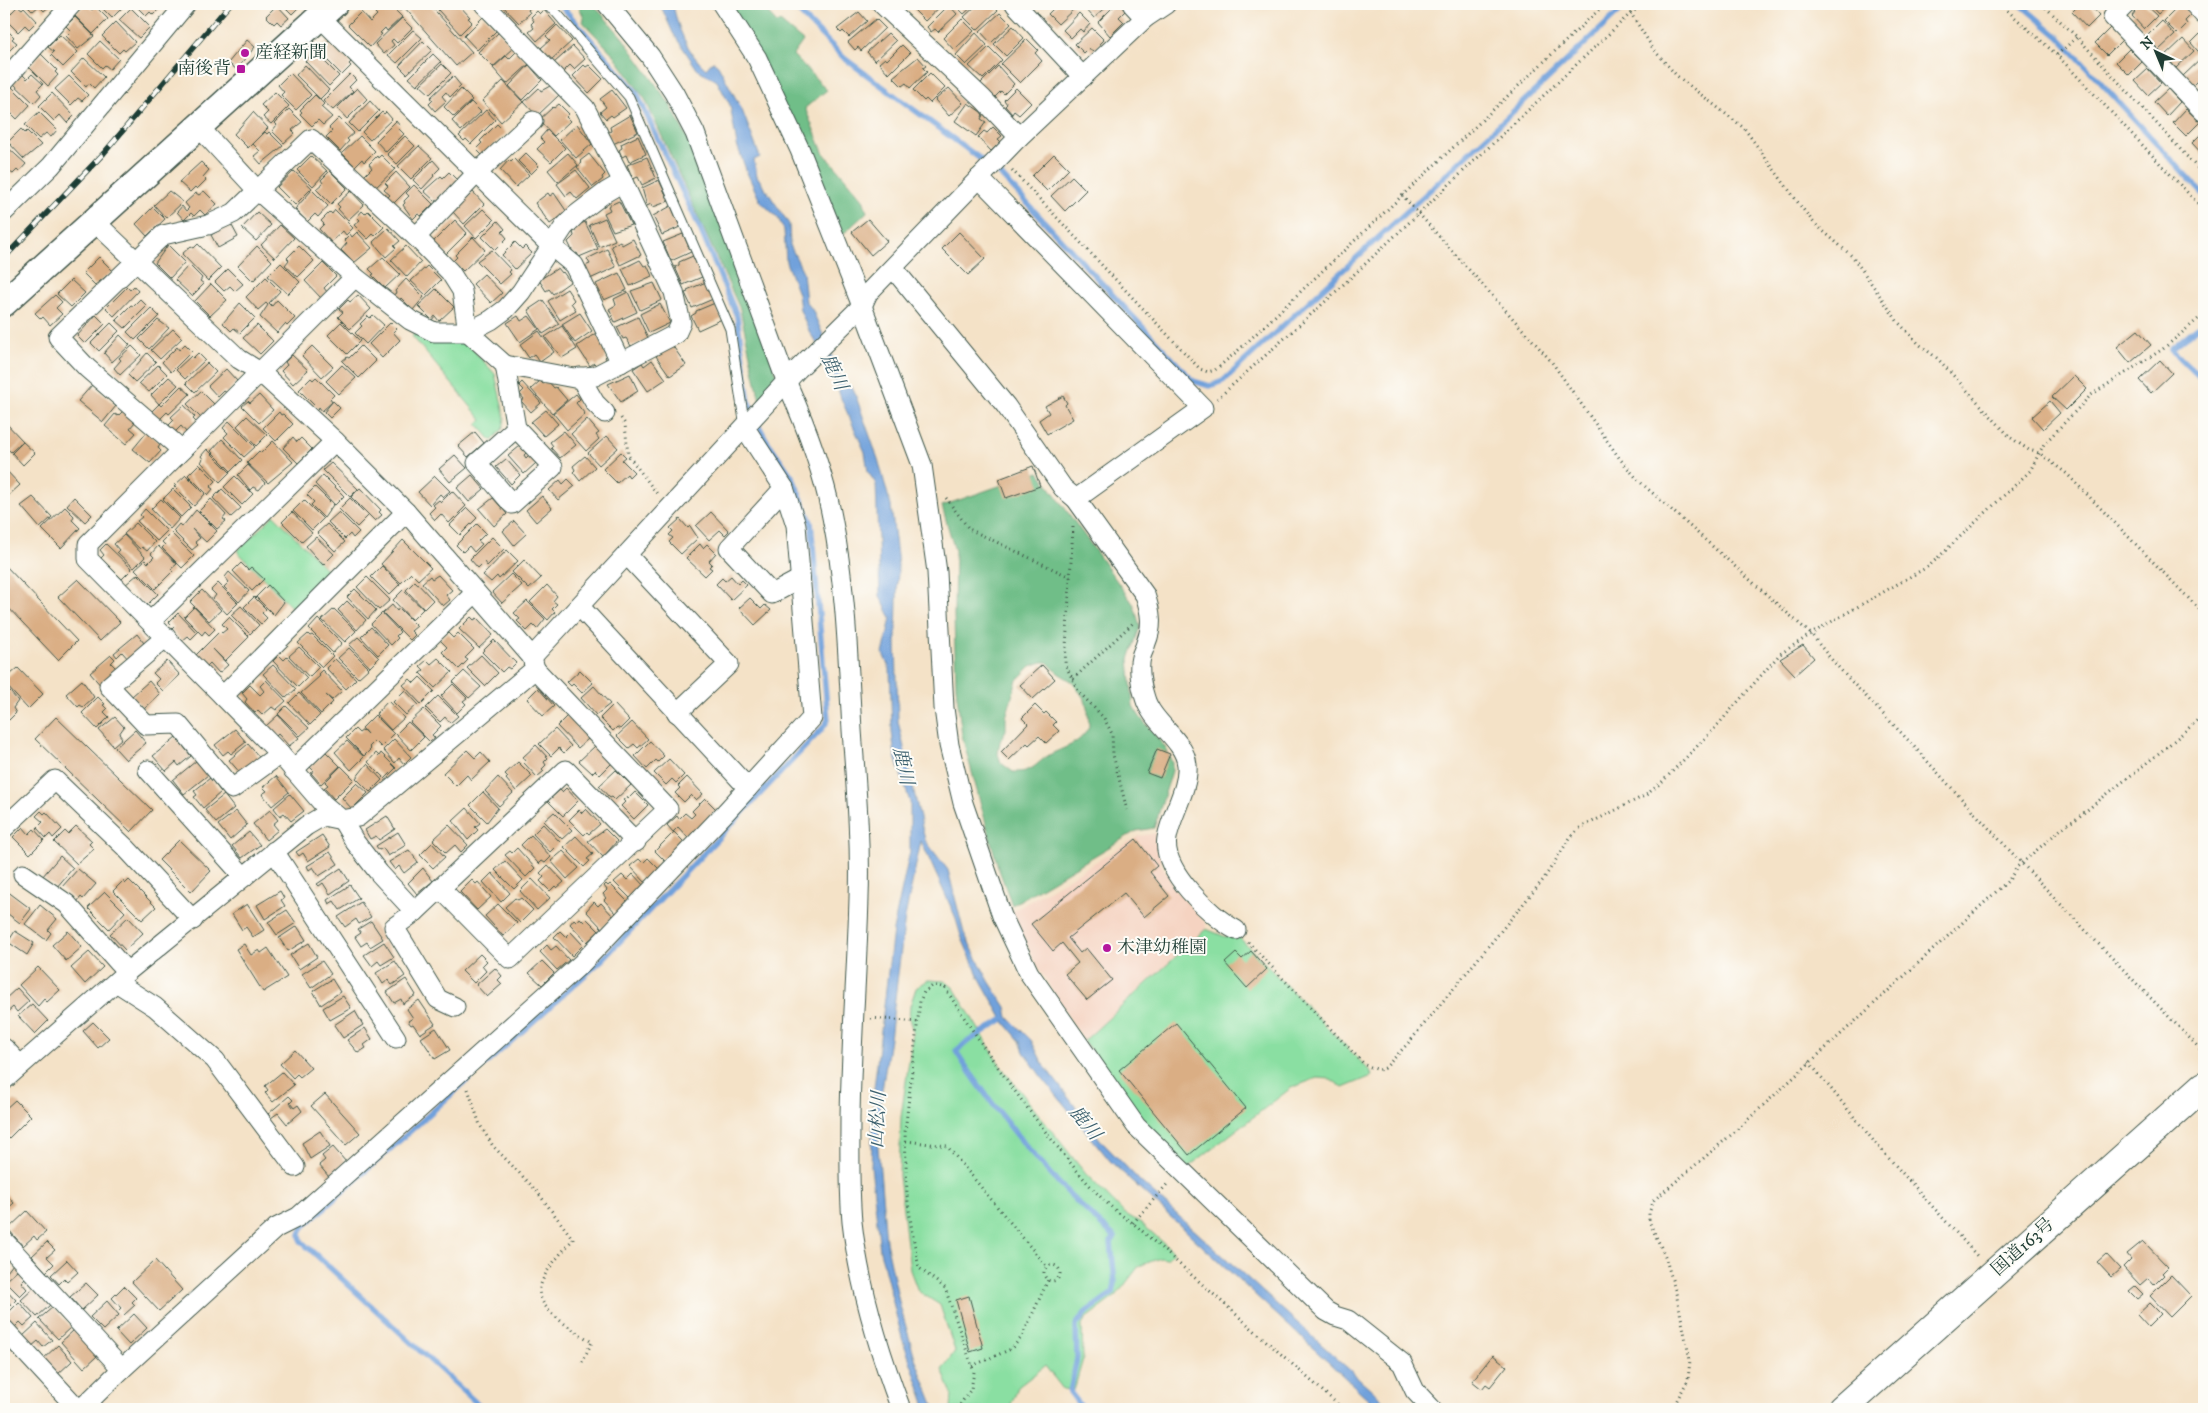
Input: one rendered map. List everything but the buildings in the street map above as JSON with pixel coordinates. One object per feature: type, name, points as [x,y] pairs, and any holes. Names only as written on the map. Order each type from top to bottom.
[{"type":"highway","name":"国道163号","points":[[1842,1409],[2204,1086]]},
{"type":"street","points":[[4,81],[72,4]]},
{"type":"street","points":[[182,450],[87,368],[58,337],[163,235],[208,225],[234,213],[311,139],[416,237],[450,272],[462,291],[468,332],[505,365],[574,378],[595,376],[676,334],[681,323],[674,292],[623,182],[585,108],[484,4]]},
{"type":"street","points":[[607,4],[650,56],[674,93],[695,133],[793,376],[801,414],[824,480],[832,517],[841,574],[852,718],[858,852],[859,902],[853,1017],[850,1165],[853,1225],[881,1356],[901,1409]]},
{"type":"street","points":[[722,4],[757,58],[800,150],[856,311],[922,465],[937,572],[944,708],[949,745],[963,803],[1002,916],[1029,974],[1136,1126],[1326,1311],[1348,1320],[1402,1363],[1415,1391],[1432,1409]]},
{"type":"street","points":[[882,4],[983,99],[1020,137]]},
{"type":"street","points":[[1015,4],[1083,77]]},
{"type":"street","points":[[1132,4],[1146,18]]},
{"type":"street","points":[[4,1080],[121,977],[306,826],[323,816],[342,820],[358,818],[533,663],[627,555],[856,311],[868,293],[1020,137],[1146,18],[1166,4]]},
{"type":"street","points":[[2126,4],[2112,17],[2204,112]]},
{"type":"street","points":[[2194,4],[2204,15]]},
{"type":"street","points":[[4,212],[51,166],[178,7]]},
{"type":"street","points":[[4,303],[327,10],[477,173],[551,246],[574,265],[621,363]]},
{"type":"street","points":[[416,237],[477,173],[533,121]]},
{"type":"street","points":[[198,126],[256,190],[355,277],[410,320],[434,332],[468,332],[491,320],[511,304],[522,292],[551,246],[577,214],[623,182]]},
{"type":"street","points":[[990,167],[1203,408],[1076,499]]},
{"type":"street","points":[[94,221],[239,359],[260,372],[335,441],[406,512],[533,663],[668,809],[636,842],[510,960],[440,888]]},
{"type":"street","points":[[894,268],[1006,406],[1063,488],[1076,499],[1145,595],[1152,622],[1140,658],[1144,696],[1151,713],[1178,745],[1187,762],[1186,779],[1167,837],[1167,857],[1176,875],[1221,922],[1236,930]]},
{"type":"street","points":[[355,277],[88,544],[88,559],[280,754],[323,804],[342,820],[355,842],[379,874],[415,912]]},
{"type":"street","points":[[505,365],[516,428]]},
{"type":"street","points":[[580,377],[594,403],[605,413]]},
{"type":"street","points":[[4,1329],[80,1409],[122,1368],[276,1228],[298,1217],[582,963],[812,718],[796,525],[784,488],[745,428]]},
{"type":"street","points":[[151,621],[335,441]]},
{"type":"street","points":[[784,488],[729,548],[772,594],[800,578]]},
{"type":"street","points":[[223,696],[406,512]]},
{"type":"street","points":[[627,555],[729,664],[677,712]]},
{"type":"street","points":[[293,770],[475,593]]},
{"type":"street","points":[[580,607],[748,788]]},
{"type":"street","points":[[166,637],[110,686],[146,725],[178,724],[232,788],[280,754]]},
{"type":"street","points":[[148,770],[244,877]]},
{"type":"street","points":[[455,1007],[438,999],[394,927],[415,912],[566,770],[636,842]]},
{"type":"street","points":[[4,828],[55,780],[126,848],[193,920]]},
{"type":"street","points":[[274,851],[396,1038]]},
{"type":"street","points":[[23,874],[67,904],[121,977],[215,1060],[295,1167]]},
{"type":"street","points":[[4,1048],[20,1065]]},
{"type":"street","points":[[4,1241],[122,1368]]},
{"type":"lane","points":[[543,4],[554,10],[629,97],[730,329],[745,428]]},
{"type":"path","points":[[990,167],[1200,369],[1208,372],[1215,370],[1242,347],[1605,4]]},
{"type":"path","points":[[1625,4],[1654,50],[1677,76],[1744,128],[1802,208],[1814,222],[1853,257],[1898,322],[1920,345],[1938,359],[2011,438],[2029,450],[2039,453],[2067,474],[2204,614]]},
{"type":"path","points":[[1203,408],[1221,396],[1418,214],[1630,11],[1644,4]]},
{"type":"path","points":[[2000,4],[2057,55],[2204,210]]},
{"type":"path","points":[[2042,4],[2077,37],[2204,175]]},
{"type":"path","points":[[2057,55],[2077,37]]},
{"type":"path","points":[[1402,195],[1551,361],[1620,459],[1639,481],[1812,635],[1826,654],[1897,727],[2021,864],[2204,1053]]},
{"type":"path","points":[[1236,930],[1365,1065],[1379,1070],[1385,1068],[1411,1040],[1543,880],[1570,838],[1578,829],[1646,795],[1662,782],[1715,728],[1780,654],[1929,566],[2030,471],[2044,444],[2059,426],[2091,395],[2163,349],[2204,314]]},
{"type":"path","points":[[605,413],[620,417],[625,424],[628,456],[669,510]]},
{"type":"path","points":[[922,465],[969,529],[1070,577]]},
{"type":"path","points":[[1076,499],[1065,664],[1079,692],[1104,718],[1112,734],[1113,755],[1127,810]]},
{"type":"path","points":[[1073,679],[1149,607]]},
{"type":"path","points":[[1672,1409],[1688,1380],[1690,1360],[1676,1293],[1665,1256],[1649,1222],[1651,1206],[1654,1200],[1730,1135],[2009,880],[2017,867],[2125,778],[2180,737],[2204,714]]},
{"type":"path","points":[[959,1409],[959,1406],[971,1389],[974,1372],[945,1288],[920,1268],[912,1231],[905,1172],[906,1140],[920,1001],[924,992],[934,985],[945,988],[1024,1105],[1082,1176],[1121,1215],[1133,1223],[1343,1409]]},
{"type":"path","points":[[853,1017],[918,1022]]},
{"type":"path","points":[[1809,1062],[1877,1145],[1993,1274]]},
{"type":"path","points":[[468,1089],[480,1125],[493,1146],[535,1189],[573,1239],[548,1272],[539,1289],[542,1300],[553,1316],[592,1342],[581,1364]]},
{"type":"path","points":[[906,1140],[947,1146],[1046,1267]]},
{"type":"path","points":[[1133,1223],[1173,1179]]},
{"type":"path","points":[[1046,1267],[1053,1265],[1060,1272],[1058,1278],[1051,1281],[1048,1280]]},
{"type":"path","points":[[1046,1267],[1044,1274],[1048,1280]]},
{"type":"path","points":[[972,1366],[1012,1349],[1022,1337],[1048,1280]]},
{"type":"shaded area","name":"木津幼稚園","points":[[1158,833],[1161,864],[1175,890],[1206,924],[1206,929],[1084,1041],[1038,967],[1010,913],[1139,836]]},
{"type":"green space","points":[[578,4],[593,4],[622,37],[669,103],[690,143],[777,375],[775,382],[760,401],[740,309],[645,99],[613,54],[583,22],[584,18]]},
{"type":"green space","points":[[731,4],[759,4],[777,23],[780,22],[803,41],[793,55],[827,90],[805,108],[823,152],[863,199],[867,212],[841,236]]},
{"type":"green space","points":[[416,332],[467,343],[495,374],[505,418],[503,428],[492,441],[477,424],[482,420],[412,336]]},
{"type":"green space","points":[[1039,472],[1134,605],[1140,627],[1129,659],[1133,706],[1166,748],[1172,763],[1172,771],[1154,828],[1136,831],[1012,905],[998,867],[962,736],[956,687],[955,551],[942,506]],"holes":[[[1047,662],[1058,673],[1073,682],[1085,700],[1089,727],[1077,741],[1046,757],[1034,767],[1026,771],[1013,772],[1001,763],[998,754],[1000,741],[1006,730],[1006,717],[1017,680],[1031,666]]]},
{"type":"green space","points":[[274,515],[332,575],[295,611],[237,551]]},
{"type":"green space","points":[[1206,929],[1226,937],[1234,932],[1370,1071],[1372,1076],[1343,1088],[1331,1079],[1317,1078],[1291,1088],[1187,1168],[1152,1132],[1084,1041]]},
{"type":"green space","points":[[928,980],[945,981],[954,988],[1002,1068],[1085,1173],[1124,1213],[1141,1223],[1174,1252],[1167,1259],[1160,1258],[1139,1266],[1116,1296],[1085,1319],[1082,1325],[1083,1359],[1074,1390],[1063,1389],[1045,1366],[1018,1387],[1009,1409],[951,1409],[952,1394],[942,1370],[955,1351],[940,1305],[918,1291],[910,1270],[899,1176],[901,1117],[913,1032],[909,1018],[910,1006],[916,988]]},
{"type":"water","points":[[660,4],[673,4],[680,31],[694,56],[706,69],[713,61],[718,65],[742,110],[760,157],[754,160],[757,176],[789,224],[790,245],[803,272],[806,302],[812,309],[844,384],[853,388],[878,459],[891,506],[898,564],[896,639],[898,721],[925,840],[948,870],[964,933],[989,981],[1006,1007],[1008,1017],[1031,1040],[1043,1064],[1102,1142],[1141,1182],[1393,1409],[1379,1409],[1111,1162],[1040,1075],[1024,1052],[1020,1041],[1005,1023],[979,977],[961,936],[955,916],[921,841],[905,917],[881,1097],[878,1147],[886,1241],[900,1306],[916,1361],[935,1409],[927,1409],[902,1338],[880,1251],[871,1166],[874,1088],[893,930],[910,851],[910,802],[895,757],[892,732],[890,669],[883,654],[891,618],[880,596],[876,484],[868,472],[865,452],[842,401],[828,361],[810,333],[800,310],[798,294],[786,262],[784,230],[778,218],[760,201],[748,175],[737,145],[730,105],[717,81],[697,69],[673,33]]},
{"type":"waterway","points":[[560,4],[636,92],[698,224],[737,316],[749,403],[752,409]]},
{"type":"waterway","points":[[791,4],[844,58],[998,172],[1193,381],[1210,386],[1223,381],[1430,190],[1627,4]]},
{"type":"waterway","points":[[2020,4],[2059,37],[2204,195]]},
{"type":"waterway","points":[[2204,322],[2171,349],[2204,381]]},
{"type":"waterway","points":[[483,1409],[301,1241],[300,1234],[303,1227],[602,960],[822,729],[828,720],[811,522],[793,478],[758,424]]},
{"type":"waterway","points":[[1005,1018],[956,1051],[996,1108],[1038,1160],[1066,1191],[1115,1237],[1111,1242],[1115,1283],[1113,1293],[1086,1312],[1076,1325],[1077,1358],[1070,1392],[1083,1409]]},
{"type":"railway","points":[[4,258],[104,153],[230,4]]},
{"type":"place","name":"産経新聞","points":[[245,53]]},
{"type":"place","name":"南後背","points":[[241,69]]},
{"type":"place","name":"木津幼稚園","points":[[1107,948]]},
{"type":"water label","name":"鹿川","points":[[834,372]]},
{"type":"water label","name":"鹿川","points":[[903,766]]},
{"type":"water label","name":"山松川","points":[[878,1120]]},
{"type":"water label","name":"鹿川","points":[[1085,1123]]}]
